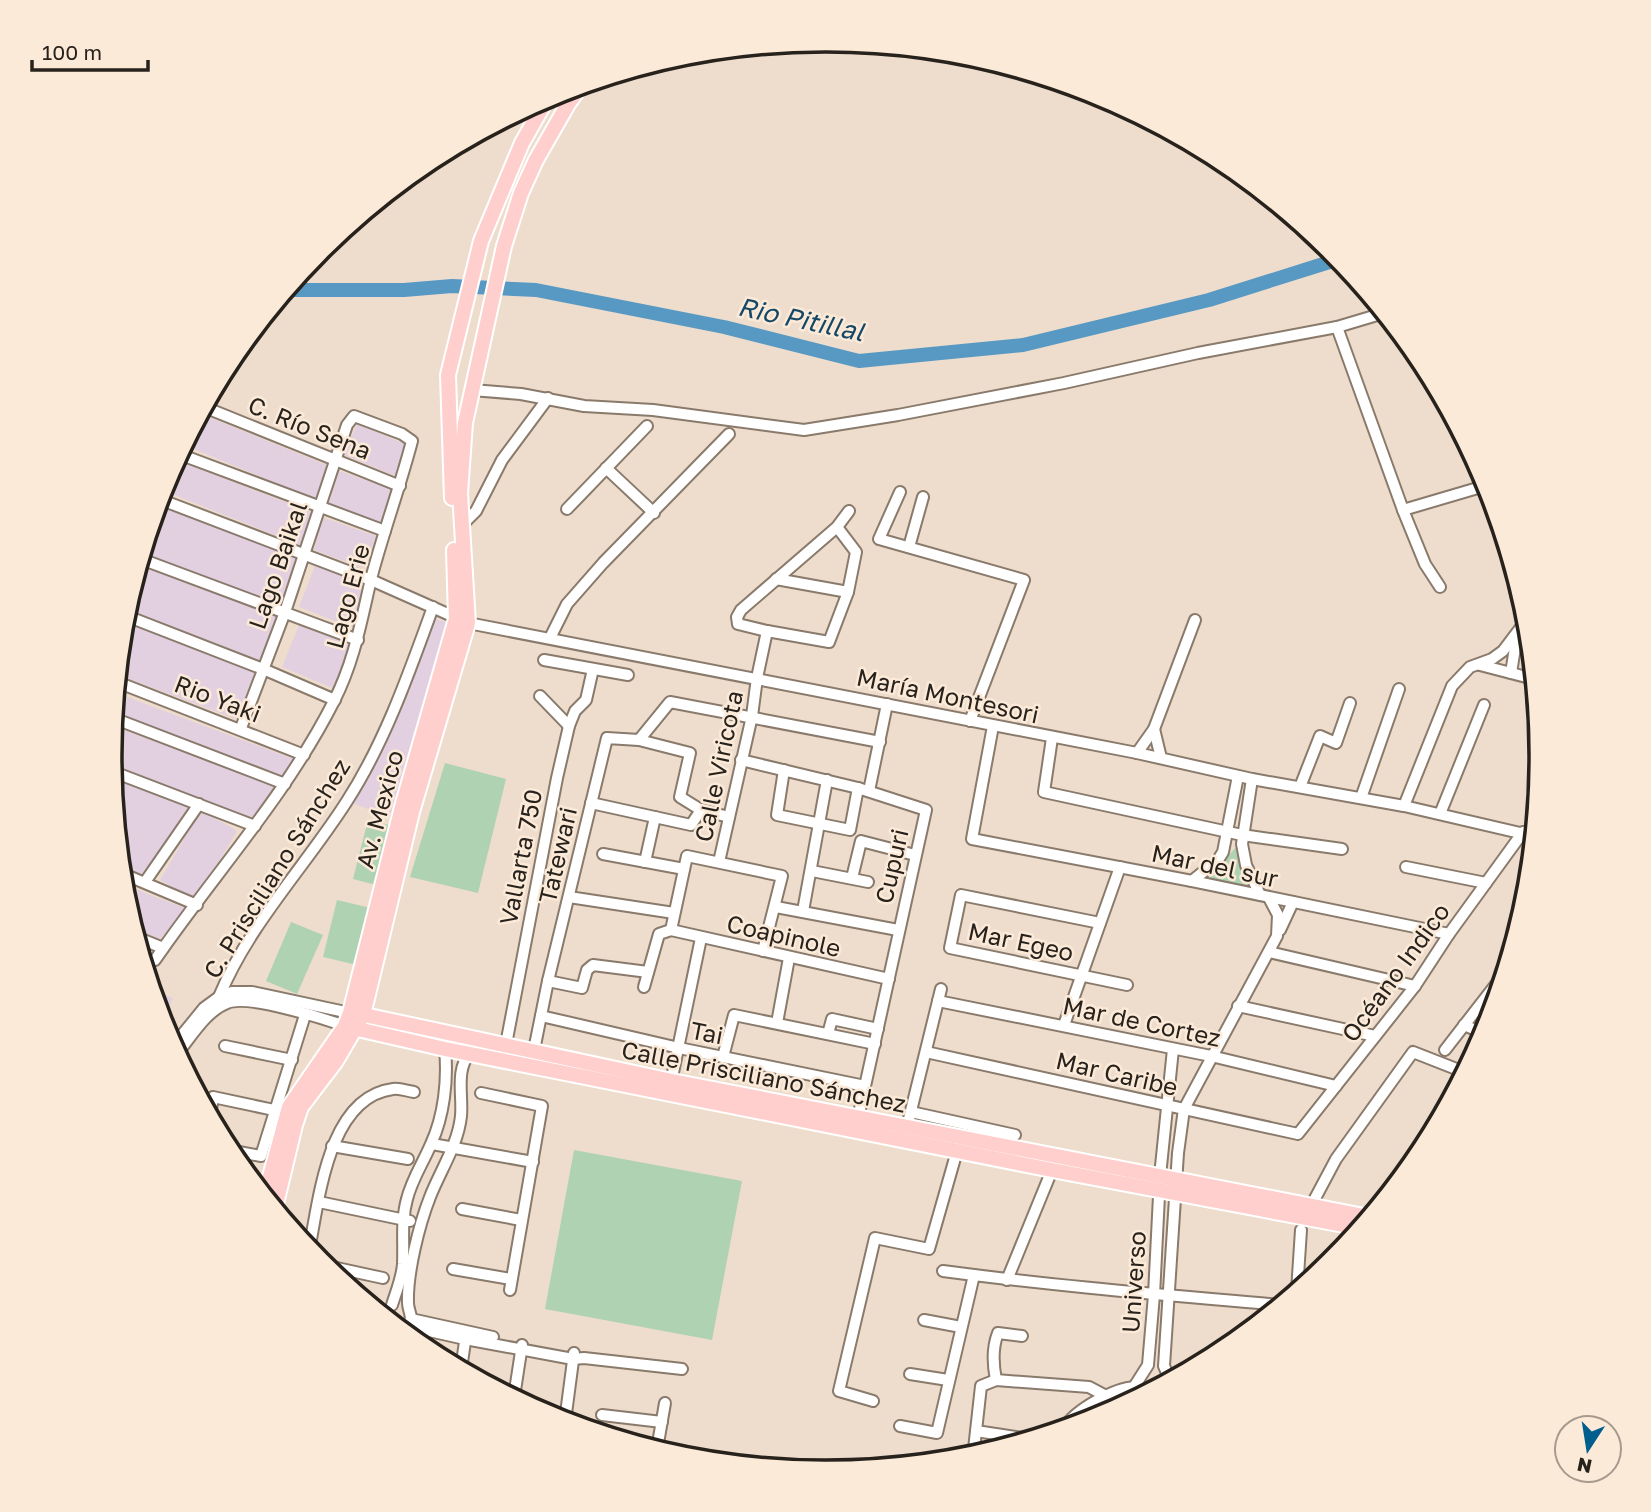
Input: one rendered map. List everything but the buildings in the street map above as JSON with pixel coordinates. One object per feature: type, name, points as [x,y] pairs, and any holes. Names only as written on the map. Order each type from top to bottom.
[{"type":"main road","points":[[462,621],[460,493],[463,443],[473,385],[502,252],[536,160],[571,100]]},
{"type":"main road","points":[[462,621],[448,374],[480,246],[531,117]]},
{"type":"main road","name":"Av. Mexico","points":[[354,1020],[462,621]]},
{"type":"main road","points":[[268,1185],[289,1107],[354,1020]]},
{"type":"main road","points":[[278,1197],[301,1107],[337,1061],[354,1020]]},
{"type":"main road","name":"Calle Prisciliano Sánchez","points":[[354,1020],[445,1049],[470,1053],[504,1053]]},
{"type":"main road","name":"Calle Prisciliano Sánchez","points":[[354,1020],[1052,1170],[1161,1191],[1176,1186],[1358,1215]]},
{"type":"main road","name":"Calle Prisciliano Sánchez","points":[[670,1087],[805,1105],[858,1118],[1160,1176],[1176,1186],[1349,1225]]},
{"type":"street","points":[[473,385],[584,406],[653,410],[804,430],[1064,383],[1198,353],[1337,327],[1374,316]]},
{"type":"street","points":[[1337,327],[1425,564],[1440,587]]},
{"type":"street","points":[[461,526],[476,511],[502,460],[548,398]]},
{"type":"street","name":"C. Río Sena","points":[[213,411],[400,486]]},
{"type":"street","name":"Lago Baikal","points":[[241,728],[285,612],[348,425],[354,416]]},
{"type":"street","name":"Lago Erie","points":[[155,960],[285,784],[335,699],[352,660],[371,580],[412,441],[402,434],[354,416]]},
{"type":"street","points":[[567,509],[647,426]]},
{"type":"street","points":[[550,638],[567,604],[729,434]]},
{"type":"street","points":[[189,458],[386,531]]},
{"type":"street","points":[[606,468],[654,513]]},
{"type":"street","points":[[1404,510],[1476,489]]},
{"type":"street","points":[[900,492],[880,539],[1024,580],[970,721]]},
{"type":"street","points":[[909,547],[923,497]]},
{"type":"street","name":"María Montesori","points":[[170,503],[371,580],[462,621],[1137,753],[1252,779],[1404,806],[1524,833]]},
{"type":"street","points":[[837,527],[856,552],[848,592],[829,642],[767,632],[738,624],[737,617],[741,610],[837,527],[849,511]]},
{"type":"street","points":[[150,562],[358,640]]},
{"type":"street","points":[[776,579],[848,592]]},
{"type":"street","name":"C. Prisciliano Sánchez","points":[[219,997],[229,972],[246,945],[347,801],[397,703],[433,607]]},
{"type":"street","points":[[136,620],[335,699]]},
{"type":"street","points":[[1137,753],[1154,729],[1195,620]]},
{"type":"street","name":"Calle Viricota","points":[[719,862],[752,716],[767,632]]},
{"type":"street","points":[[1404,806],[1452,686],[1470,667],[1480,665],[1503,651],[1517,633]]},
{"type":"street","points":[[1511,673],[1517,633]]},
{"type":"street","points":[[544,660],[628,676]]},
{"type":"street","points":[[1480,665],[1524,676]]},
{"type":"street","name":"Vallarta 750","points":[[504,1053],[569,726],[575,711],[586,700],[593,669]]},
{"type":"street","name":"Rio Yaki","points":[[126,685],[241,728],[304,755]]},
{"type":"street","points":[[1361,799],[1399,689]]},
{"type":"street","points":[[540,696],[569,726]]},
{"type":"street","points":[[639,740],[670,702],[880,742]]},
{"type":"street","points":[[1300,787],[1320,736],[1336,743],[1350,703]]},
{"type":"street","points":[[784,770],[777,815],[850,830],[880,742],[887,704]]},
{"type":"street","points":[[1440,814],[1484,705]]},
{"type":"street","points":[[123,722],[285,784]]},
{"type":"street","name":"Mar del sur","points":[[993,726],[972,838],[1449,934]]},
{"type":"street","points":[[1154,729],[1161,758]]},
{"type":"street","name":"Tatewari","points":[[532,1059],[548,981],[607,737],[639,740],[690,752],[680,797],[701,810]]},
{"type":"street","points":[[1052,738],[1044,792],[1242,835],[1342,849]]},
{"type":"street","name":"Cupuri","points":[[741,760],[863,789],[926,810],[858,1118]]},
{"type":"street","points":[[123,775],[255,826]]},
{"type":"street","points":[[1192,881],[1218,860],[1223,852],[1238,775]]},
{"type":"street","points":[[1252,779],[1241,844],[1247,866],[1278,915],[1277,936]]},
{"type":"street","points":[[803,911],[827,780]]},
{"type":"street","points":[[591,803],[691,825],[701,810],[729,817]]},
{"type":"street","points":[[145,882],[199,804]]},
{"type":"street","points":[[645,862],[655,817]]},
{"type":"street","name":"Océano Indico","points":[[1298,1134],[1415,986],[1486,883],[1524,839]]},
{"type":"street","points":[[852,878],[861,841],[915,855]]},
{"type":"street","points":[[603,854],[684,869]]},
{"type":"street","points":[[644,987],[659,933],[671,930],[687,856],[782,876],[763,951]]},
{"type":"street","points":[[1063,1025],[1083,976],[1120,867]]},
{"type":"street","points":[[1406,867],[1486,883]]},
{"type":"street","points":[[812,871],[868,881]]},
{"type":"street","points":[[133,878],[197,905]]},
{"type":"street","name":"Mar Egeo","points":[[1100,923],[961,895],[950,948],[1127,985]]},
{"type":"street","points":[[569,897],[674,913]]},
{"type":"street","name":"Universo","points":[[1166,1371],[1164,1366],[1179,1134],[1184,1110],[1293,902]]},
{"type":"street","points":[[776,907],[898,930]]},
{"type":"street","name":"Coapinole","points":[[671,930],[889,979]]},
{"type":"street","points":[[670,1087],[701,938]]},
{"type":"street","points":[[147,941],[163,948]]},
{"type":"street","points":[[1269,952],[1415,986]]},
{"type":"street","points":[[777,1023],[789,958]]},
{"type":"street","points":[[548,981],[582,988],[587,970],[593,965],[648,972]]},
{"type":"street","points":[[907,1127],[941,989]]},
{"type":"street","name":"Calle Prisciliano Sánchez","points":[[219,997],[232,992],[252,992],[354,1020]]},
{"type":"street","points":[[1445,1050],[1486,996]]},
{"type":"street","points":[[181,1036],[204,1008],[219,997]]},
{"type":"street","name":"Calle Prisciliano Sánchez","points":[[185,1045],[206,1019],[228,1002],[252,1001],[305,1014],[354,1020]]},
{"type":"street","name":"Mar de Cortez","points":[[938,1001],[1210,1056],[1336,1087]]},
{"type":"street","points":[[1238,1006],[1375,1036]]},
{"type":"street","points":[[245,1153],[261,1156],[305,1014]]},
{"type":"street","points":[[723,1057],[734,1015],[875,1044]]},
{"type":"street","name":"Tai","points":[[541,1017],[865,1086]]},
{"type":"street","points":[[828,1034],[832,1019],[878,1029]]},
{"type":"street","points":[[1464,1026],[1473,1029]]},
{"type":"street","points":[[225,1046],[292,1059]]},
{"type":"street","points":[[390,1308],[403,1265],[403,1219],[415,1177],[432,1144],[440,1116],[447,1064],[445,1049]]},
{"type":"street","name":"Universo","points":[[1134,1387],[1147,1365],[1154,1295],[1160,1176],[1173,1049]]},
{"type":"street","name":"Mar Caribe","points":[[926,1052],[1298,1134]]},
{"type":"street","points":[[1311,1206],[1336,1159],[1413,1052],[1455,1069]]},
{"type":"street","points":[[406,1321],[420,1223],[452,1147],[461,1117],[461,1069],[470,1053]]},
{"type":"street","points":[[313,1237],[332,1146],[349,1114],[364,1101],[383,1091],[395,1088],[414,1092]]},
{"type":"street","points":[[453,1269],[510,1284],[542,1106],[481,1093]]},
{"type":"street","points":[[444,1094],[461,1096]]},
{"type":"street","points":[[212,1101],[213,1097],[274,1110]]},
{"type":"street","points":[[911,1112],[1015,1135]]},
{"type":"street","points":[[432,1144],[533,1162]]},
{"type":"street","points":[[332,1146],[408,1159]]},
{"type":"street","points":[[873,1401],[839,1391],[875,1238],[929,1249],[957,1151]]},
{"type":"street","points":[[1007,1280],[1052,1170]]},
{"type":"street","points":[[319,1202],[420,1223]]},
{"type":"street","points":[[462,1209],[521,1220]]},
{"type":"street","points":[[1298,1277],[1301,1230]]},
{"type":"street","points":[[346,1270],[383,1278]]},
{"type":"street","points":[[943,1271],[1154,1295],[1267,1303]]},
{"type":"street","points":[[900,1426],[937,1433],[974,1275]]},
{"type":"street","points":[[391,1309],[400,1303],[408,1307]]},
{"type":"street","points":[[924,1320],[961,1327]]},
{"type":"street","points":[[413,1325],[577,1356],[682,1368]]},
{"type":"street","points":[[996,1380],[993,1367],[998,1333],[1022,1336]]},
{"type":"street","points":[[463,1358],[466,1336]]},
{"type":"street","points":[[515,1388],[522,1347]]},
{"type":"street","points":[[567,1410],[577,1356]]},
{"type":"street","points":[[1147,1365],[1164,1366]]},
{"type":"street","points":[[910,1374],[948,1380]]},
{"type":"street","points":[[975,1443],[981,1386],[996,1380],[1090,1387],[1106,1396]]},
{"type":"street","points":[[1078,1412],[1106,1396],[1134,1387]]},
{"type":"street","points":[[659,1440],[665,1403]]},
{"type":"street","points":[[602,1415],[662,1422]]},
{"type":"street","points":[[976,1432],[1009,1436]]},
{"type":"shaded area","points":[[209,417],[327,465],[317,500],[193,449]]},
{"type":"shaded area","points":[[357,424],[405,444],[395,476],[344,455]]},
{"type":"shaded area","points":[[186,464],[314,513],[302,546],[173,494]]},
{"type":"shaded area","points":[[339,471],[392,489],[382,523],[328,507]]},
{"type":"shaded area","points":[[167,509],[298,557],[282,607],[151,558]]},
{"type":"shaded area","points":[[322,517],[376,536],[363,568],[314,550]]},
{"type":"shaded area","points":[[316,563],[366,583],[353,628],[299,607]]},
{"type":"shaded area","points":[[148,567],[279,617],[260,663],[137,613]]},
{"type":"shaded area","points":[[432,617],[448,623],[394,819],[352,803]]},
{"type":"shaded area","points":[[135,625],[257,672],[236,719],[127,678]]},
{"type":"shaded area","points":[[299,625],[353,646],[335,689],[282,667]]},
{"type":"shaded area","points":[[125,696],[294,759],[282,776],[124,717]]},
{"type":"shaded area","points":[[123,730],[276,786],[252,819],[123,771]]},
{"type":"shaded area","points":[[123,779],[192,807],[141,875],[132,871]]},
{"type":"shaded area","points":[[201,810],[237,831],[196,901],[160,880]]},
{"type":"shaded area","points":[[135,889],[187,909],[160,939],[145,933]]},
{"type":"shaded area","points":[[164,994],[173,998],[169,1007]]},
{"type":"green space","points":[[445,763],[506,779],[478,893],[410,877]]},
{"type":"green space","points":[[368,820],[394,826],[380,886],[353,879]]},
{"type":"green space","points":[[1236,847],[1252,888],[1208,880]]},
{"type":"green space","points":[[337,900],[375,909],[361,966],[323,957]]},
{"type":"green space","points":[[291,922],[323,935],[297,994],[266,981]]},
{"type":"green space","points":[[574,1150],[742,1181],[712,1340],[545,1309]]},
{"type":"waterway","name":"Rio Pitillal","points":[[299,290],[404,290],[452,286],[536,290],[724,327],[859,361],[1023,345],[1209,300],[1327,263]]}]
